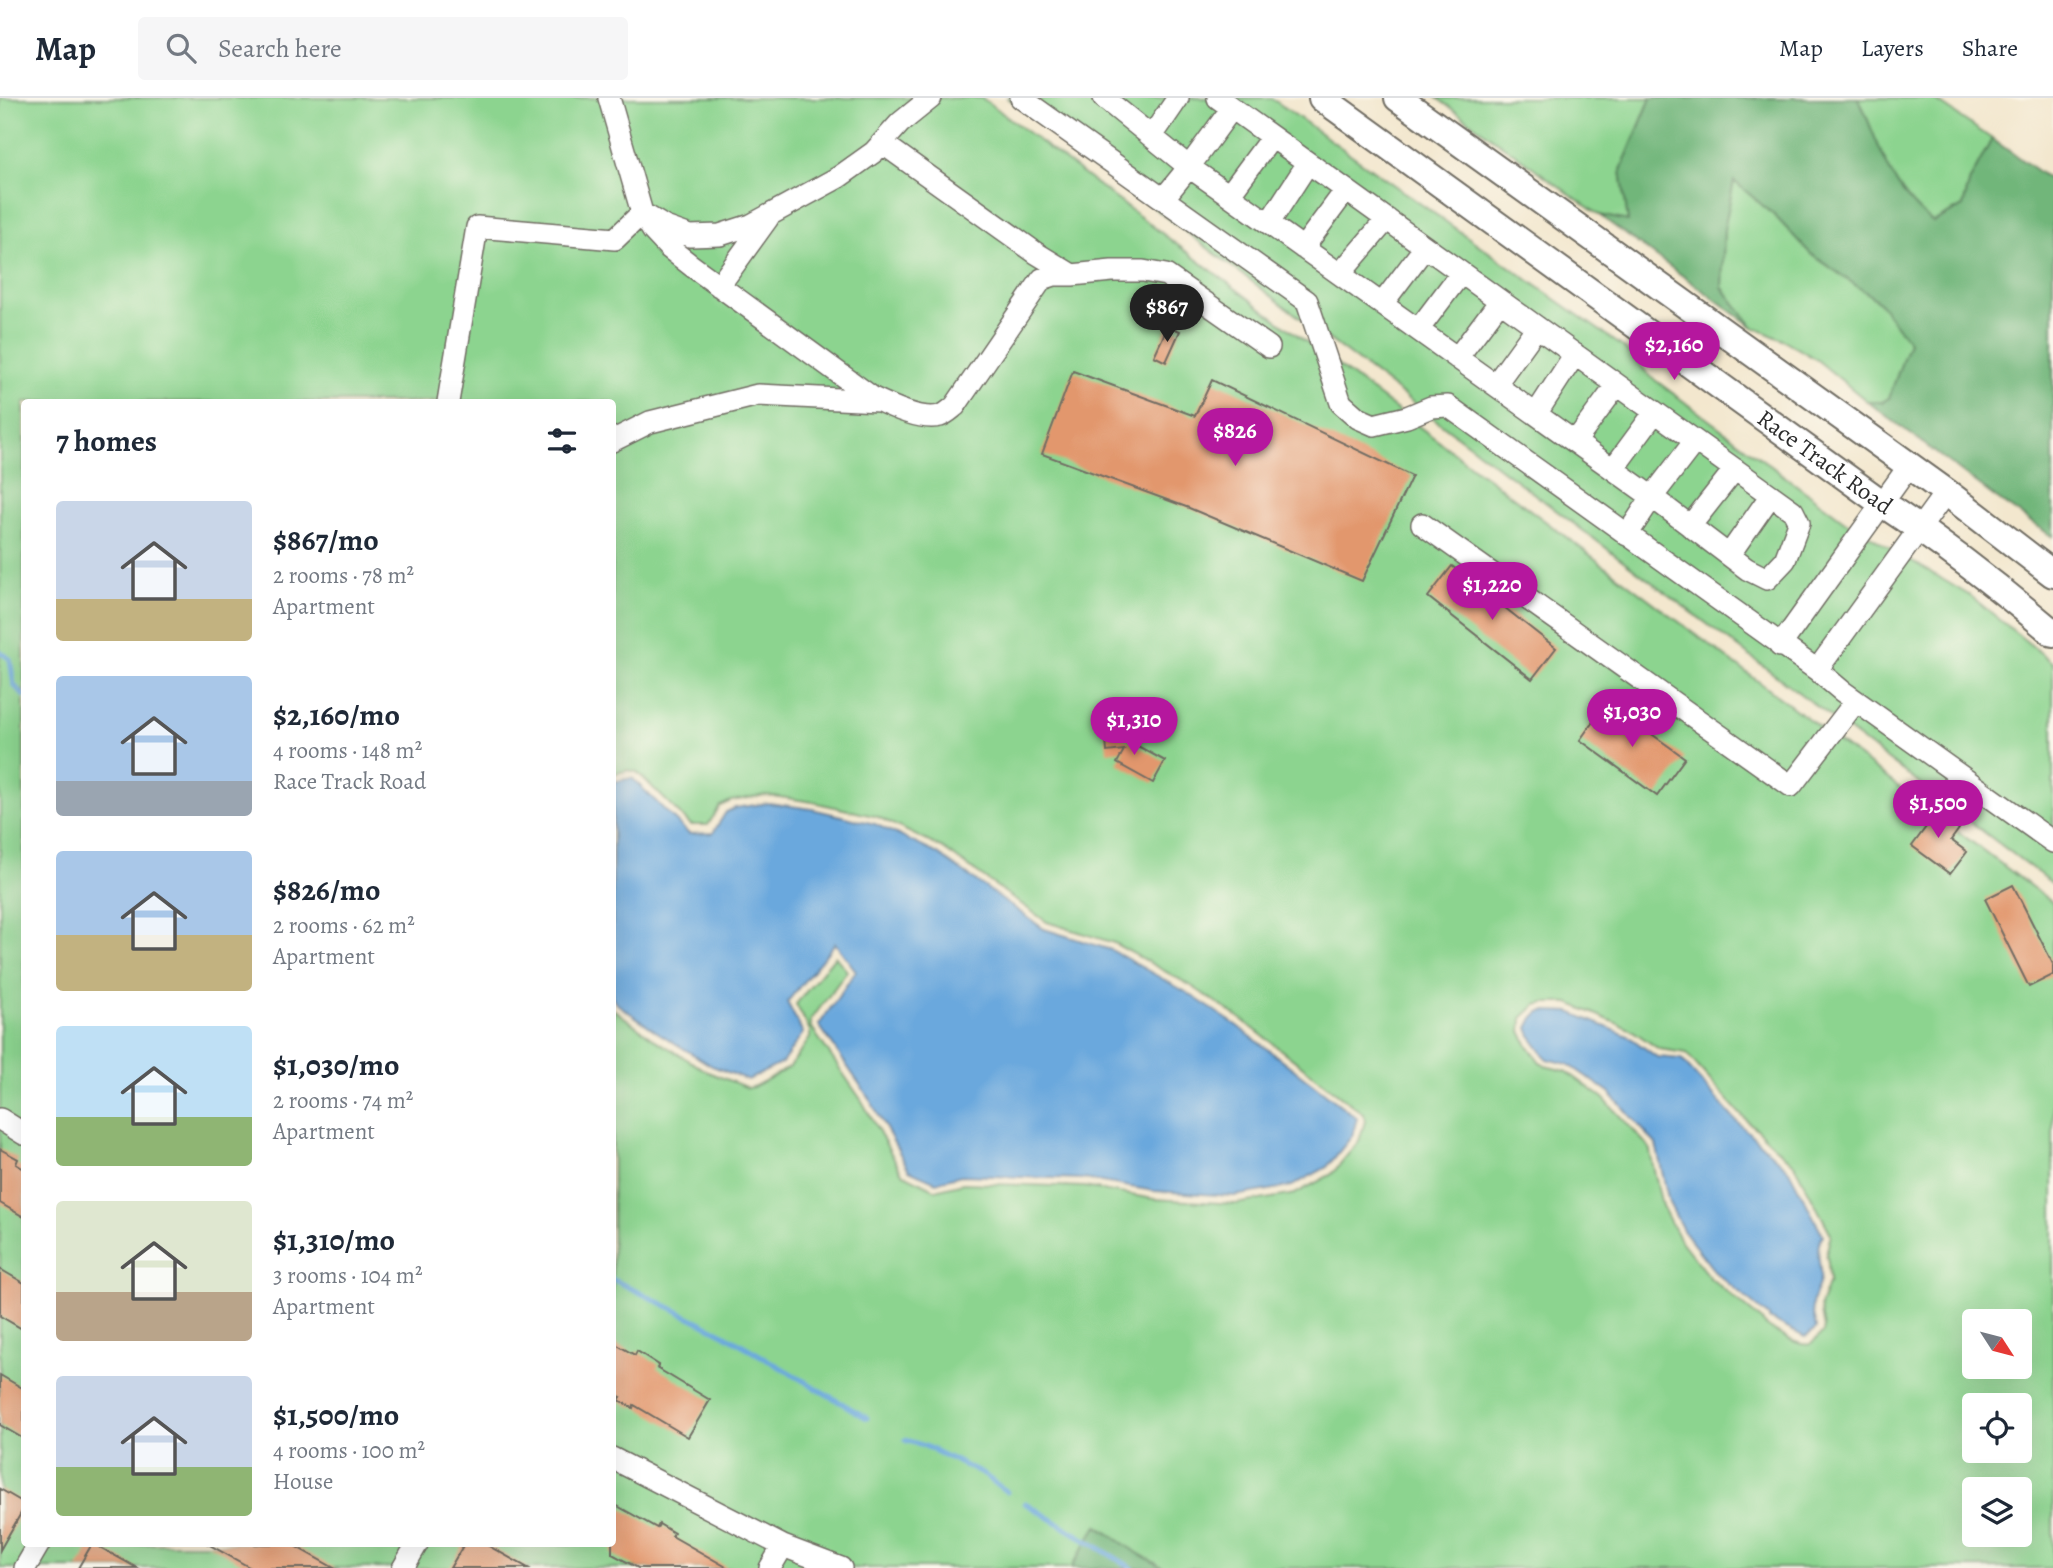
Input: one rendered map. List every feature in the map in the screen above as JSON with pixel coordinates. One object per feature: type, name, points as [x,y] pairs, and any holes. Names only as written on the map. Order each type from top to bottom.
[{"type":"main road","name":"Race Track Road","points":[[1322,98],[1920,529],[2053,632]]},
{"type":"main road","name":"Race Track Road","points":[[1398,98],[1946,492],[2053,574]]},
{"type":"lane","points":[[609,98],[642,213],[653,231],[669,248],[719,286],[892,407],[932,417],[944,415],[955,406],[1042,279],[1054,275],[1112,271],[1143,271],[1166,275],[1269,346]]},
{"type":"lane","points":[[900,123],[912,98]]},
{"type":"lane","points":[[642,213],[665,227],[690,236],[720,235],[751,225],[839,177],[874,152],[900,123],[931,98]]},
{"type":"lane","points":[[1021,98],[1307,301],[1341,403],[1358,418],[1374,425],[1407,417],[1431,407],[1447,406],[2053,842]]},
{"type":"lane","points":[[1152,136],[1178,98]]},
{"type":"lane","points":[[1113,101],[1189,167],[1652,497],[1747,569],[1768,579],[1785,560],[1799,523],[1793,511],[1225,103],[1189,167],[1163,199]]},
{"type":"lane","points":[[1229,195],[1272,137]]},
{"type":"lane","points":[[882,143],[1036,253],[1072,275]]},
{"type":"lane","points":[[1269,223],[1308,163]]},
{"type":"lane","points":[[1303,248],[1346,190]]},
{"type":"lane","points":[[448,399],[477,227],[615,239],[642,213]]},
{"type":"lane","points":[[719,286],[771,214]]},
{"type":"lane","points":[[1340,274],[1387,219]]},
{"type":"lane","points":[[1382,304],[1425,247]]},
{"type":"lane","points":[[1418,330],[1461,273]]},
{"type":"lane","points":[[1457,358],[1500,301]]},
{"type":"lane","points":[[1495,385],[1537,327]]},
{"type":"lane","points":[[1536,414],[1575,354]]},
{"type":"lane","points":[[1574,442],[1617,384]]},
{"type":"lane","points":[[616,439],[650,422],[758,395],[880,401]]},
{"type":"lane","points":[[1613,469],[1655,412]]},
{"type":"lane","points":[[1627,534],[1695,440]]},
{"type":"lane","points":[[1780,646],[1909,466]]},
{"type":"lane","points":[[1690,526],[1735,469]]},
{"type":"lane","points":[[1817,670],[1946,492]]},
{"type":"lane","points":[[1729,555],[1771,495]]},
{"type":"lane","points":[[1422,524],[1791,786],[1857,701]]},
{"type":"lane","points":[[0,1119],[21,1132]]},
{"type":"lane","points":[[616,1460],[783,1546],[842,1568]]},
{"type":"lane","points":[[770,1568],[783,1546]]},
{"type":"lane","points":[[24,1568],[37,1547]]},
{"type":"lane","points":[[403,1568],[415,1547]]},
{"type":"green space","points":[[0,98],[982,98],[2053,903],[2053,1568],[1164,1568],[1098,1526],[1071,1568],[0,1568]],"holes":[[[1569,1003],[1630,1029],[1659,1049],[1686,1053],[1740,1114],[1794,1164],[1831,1234],[1826,1254],[1829,1281],[1820,1306],[1824,1328],[1823,1333],[1813,1342],[1799,1343],[1776,1332],[1709,1277],[1678,1237],[1662,1206],[1649,1147],[1603,1098],[1566,1071],[1545,1066],[1539,1061],[1521,1031],[1522,1018],[1536,1005]]]},
{"type":"green space","points":[[1008,98],[1271,98],[1623,347],[1651,377],[1845,521],[1972,597],[2053,663],[2053,884]]},
{"type":"green space","points":[[1437,98],[1651,98],[1621,170],[1628,221],[1599,215]]},
{"type":"green space","points":[[1651,98],[1857,98],[1897,184],[1919,211],[1933,222],[1963,206],[1970,180],[1992,139],[2053,182],[2053,537],[1868,402],[1882,402],[1889,398],[1909,342],[1878,301],[1810,253],[1775,216],[1734,181],[1724,229],[1722,287],[1753,327],[1599,215],[1628,221],[1621,170]]},
{"type":"green space","points":[[1857,98],[1932,98],[1992,139],[1970,180],[1963,206],[1933,222],[1919,211],[1897,184]]},
{"type":"green space","points":[[1734,181],[1775,216],[1810,253],[1878,301],[1909,342],[1889,398],[1882,402],[1868,402],[1817,360],[1787,342],[1753,327],[1722,287],[1724,229]]},
{"type":"green space","points":[[1097,1526],[1134,1551],[1164,1568],[1071,1568]]},
{"type":"water","points":[[632,778],[689,834],[713,833],[726,812],[769,803],[812,809],[875,824],[938,854],[1044,929],[1111,950],[1186,992],[1236,1025],[1357,1118],[1352,1136],[1327,1167],[1292,1186],[1234,1196],[1154,1191],[1084,1179],[961,1175],[936,1182],[909,1170],[869,1098],[819,1025],[856,971],[835,943],[787,1002],[803,1033],[782,1063],[748,1080],[712,1066],[616,1003],[616,781]]},
{"type":"water","points":[[1539,1012],[1570,1012],[1628,1036],[1657,1057],[1681,1059],[1734,1119],[1789,1170],[1823,1235],[1818,1251],[1820,1279],[1812,1306],[1816,1329],[1805,1337],[1769,1319],[1716,1273],[1684,1232],[1669,1203],[1656,1144],[1609,1092],[1568,1064],[1548,1059],[1533,1040],[1528,1028]]},
{"type":"building","points":[[1168,326],[1180,331],[1166,362],[1154,356]]},
{"type":"building","points":[[1073,371],[1195,416],[1212,380],[1412,476],[1362,581],[1189,508],[1042,454]]},
{"type":"building","points":[[1452,566],[1556,648],[1532,679],[1428,597]]},
{"type":"building","points":[[1607,702],[1685,758],[1657,796],[1580,740]]},
{"type":"building","points":[[1105,728],[1165,761],[1153,783],[1117,763],[1124,750],[1107,752]]},
{"type":"building","points":[[1923,803],[1959,829],[1951,840],[1967,852],[1950,874],[1912,846],[1926,827],[1913,817]]},
{"type":"building","points":[[2013,885],[2053,964],[2053,975],[2029,987],[1985,899]]},
{"type":"building","points":[[0,1149],[18,1159],[16,1164],[21,1167],[21,1215],[0,1203]]},
{"type":"building","points":[[0,1269],[21,1281],[21,1328],[0,1316]]},
{"type":"building","points":[[616,1344],[635,1355],[637,1351],[659,1365],[657,1368],[710,1400],[688,1437],[634,1405],[633,1408],[619,1400],[621,1397],[616,1395]]},
{"type":"building","points":[[0,1375],[21,1387],[21,1437],[0,1425]]},
{"type":"building","points":[[0,1489],[21,1501],[21,1513],[0,1550]]},
{"type":"building","points":[[616,1505],[657,1528],[659,1524],[674,1533],[672,1536],[728,1568],[638,1568],[612,1554],[612,1547],[616,1547]]},
{"type":"building","points":[[90,1547],[99,1547],[137,1568],[78,1568]]},
{"type":"building","points":[[213,1547],[296,1547],[334,1568],[251,1568]]},
{"type":"building","points":[[462,1547],[490,1547],[528,1568],[450,1568]]},
{"type":"waterway","points":[[0,652],[10,659],[14,685],[21,693]]},
{"type":"waterway","points":[[616,1281],[722,1333],[867,1418]]},
{"type":"waterway","points":[[905,1440],[925,1446],[984,1475],[1007,1492]]},
{"type":"waterway","points":[[1025,1503],[1132,1568]]}]
